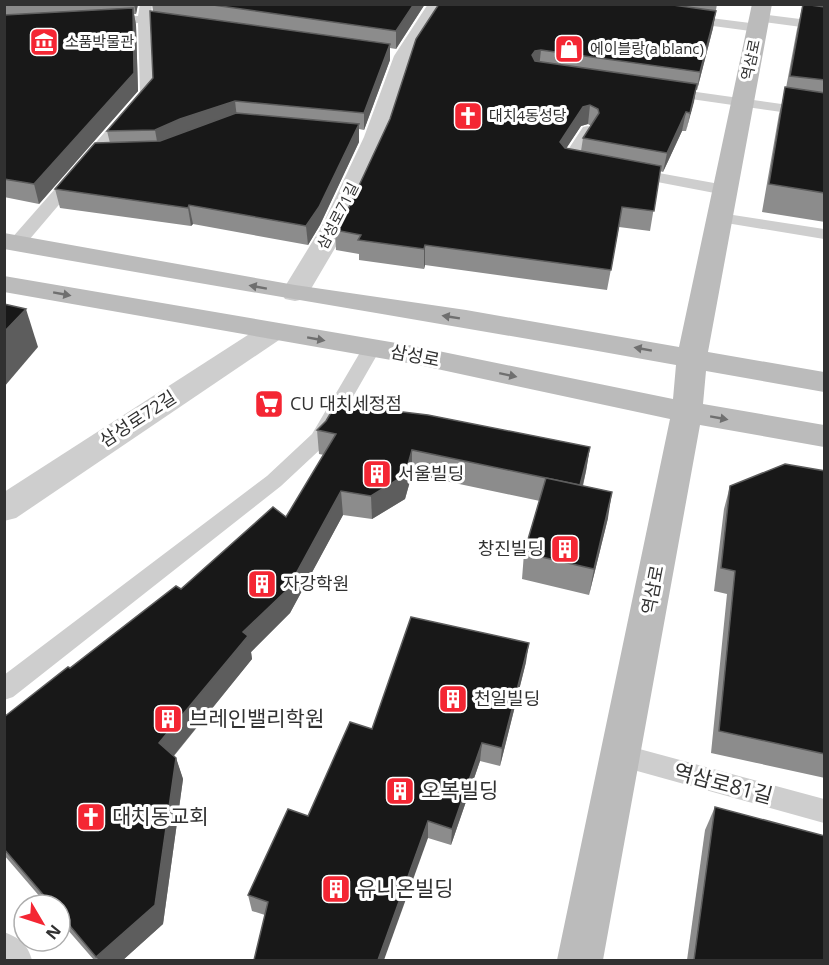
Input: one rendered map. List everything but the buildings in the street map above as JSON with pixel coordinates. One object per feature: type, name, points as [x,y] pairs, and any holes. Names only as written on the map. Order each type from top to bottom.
[{"type":"main road","name":"역삼로","points":[[580,960],[687,412],[692,357],[760,17]]},
{"type":"main road","points":[[11,242],[295,294],[466,319],[825,382]]},
{"type":"main road","name":"삼성로","points":[[4,284],[372,348],[687,412],[825,436]]},
{"type":"street","name":"삼성로71길","points":[[295,294],[335,226],[366,136],[398,55],[438,4]]},
{"type":"street","name":"삼성로72길","points":[[4,508],[272,332]]},
{"type":"street","points":[[4,955],[9,960]]},
{"type":"lane","points":[[11,242],[94,154],[147,93],[145,12]]},
{"type":"lane","points":[[97,21],[145,12],[191,26]]},
{"type":"lane","points":[[678,18],[760,17]]},
{"type":"lane","name":"역삼로","points":[[760,17],[825,26]]},
{"type":"lane","points":[[652,90],[742,103]]},
{"type":"lane","name":"역삼로","points":[[742,103],[825,114]]},
{"type":"lane","points":[[588,130],[568,162],[608,169],[825,234]]},
{"type":"lane","points":[[94,154],[113,155]]},
{"type":"lane","points":[[4,690],[274,481],[319,439],[372,348]]},
{"type":"lane","name":"역삼로81길","points":[[621,756],[825,811]]},
{"type":"place","name":"소품박물관","points":[[44,42]]},
{"type":"place","name":"에이블랑(a blanc)","points":[[569,49]]},
{"type":"place","name":"대치4동성당","points":[[468,116]]},
{"type":"place","name":"CU 대치세정점","points":[[269,404]]},
{"type":"place","name":"서울빌딩","points":[[377,474]]},
{"type":"place","name":"창진빌딩","points":[[565,549]]},
{"type":"place","name":"자강학원","points":[[262,584]]},
{"type":"place","name":"천일빌딩","points":[[453,699]]},
{"type":"place","name":"브레인밸리학원","points":[[168,719]]},
{"type":"place","name":"오복빌딩","points":[[400,791]]},
{"type":"place","name":"대치동교회","points":[[91,817]]},
{"type":"place","name":"유니온빌딩","points":[[336,889]]}]
